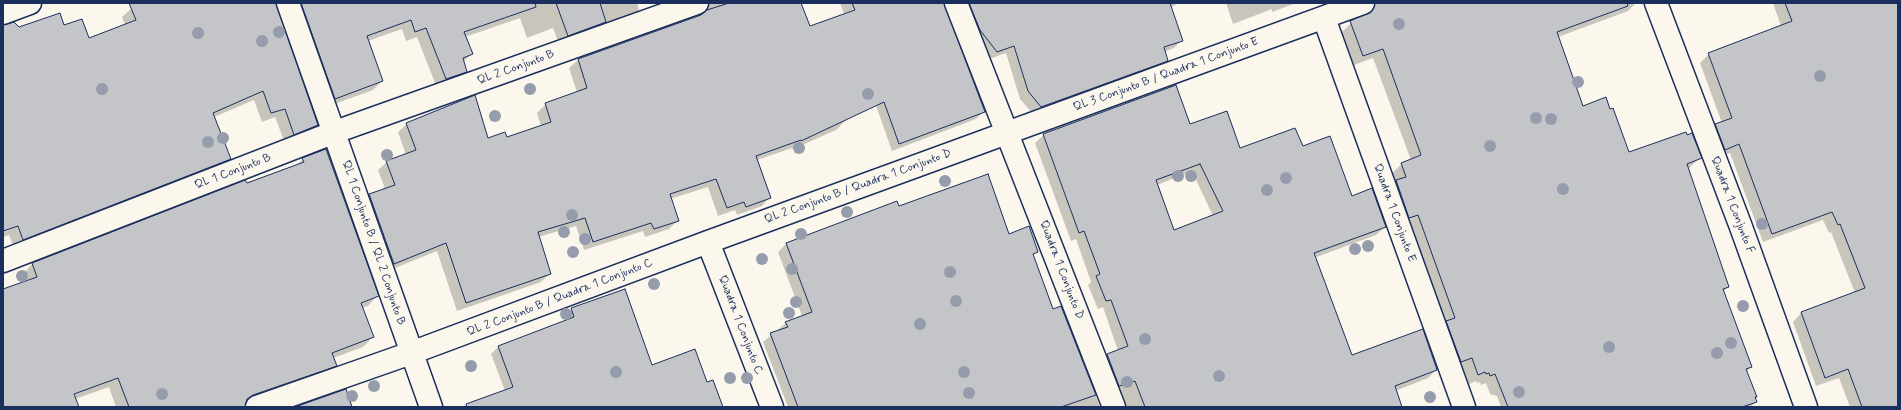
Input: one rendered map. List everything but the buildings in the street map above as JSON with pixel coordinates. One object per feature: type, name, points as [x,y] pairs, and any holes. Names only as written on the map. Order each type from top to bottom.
[{"type":"street","points":[[3,13],[30,3]]},
{"type":"street","points":[[288,3],[335,132]]},
{"type":"street","name":"QL 2 Conjunto B","points":[[335,132],[697,3]]},
{"type":"street","name":"Quadra 1 Conjunto D","points":[[956,3],[1008,132],[1114,407]]},
{"type":"street","name":"QL 3 Conjunto B / Quadra 1 Conjunto E","points":[[1008,132],[1363,3]]},
{"type":"street","name":"Quadra 1 Conjunto F","points":[[1656,3],[1741,227],[1806,407]]},
{"type":"street","name":"Quadra 1 Conjunto E","points":[[1324,18],[1464,407]]},
{"type":"street","name":"QL 1 Conjunto B","points":[[3,261],[335,132]]},
{"type":"street","name":"QL 1 Conjunto B / QL 2 Conjunto B","points":[[335,132],[411,354],[431,407]]},
{"type":"street","name":"QL 2 Conjunto B / Quadra 1 Conjunto D","points":[[708,242],[1008,132]]},
{"type":"street","name":"QL 2 Conjunto B / Quadra 1 Conjunto C","points":[[257,407],[411,354],[708,242]]},
{"type":"street","name":"Quadra 1 Conjunto C","points":[[708,242],[772,407]]}]
